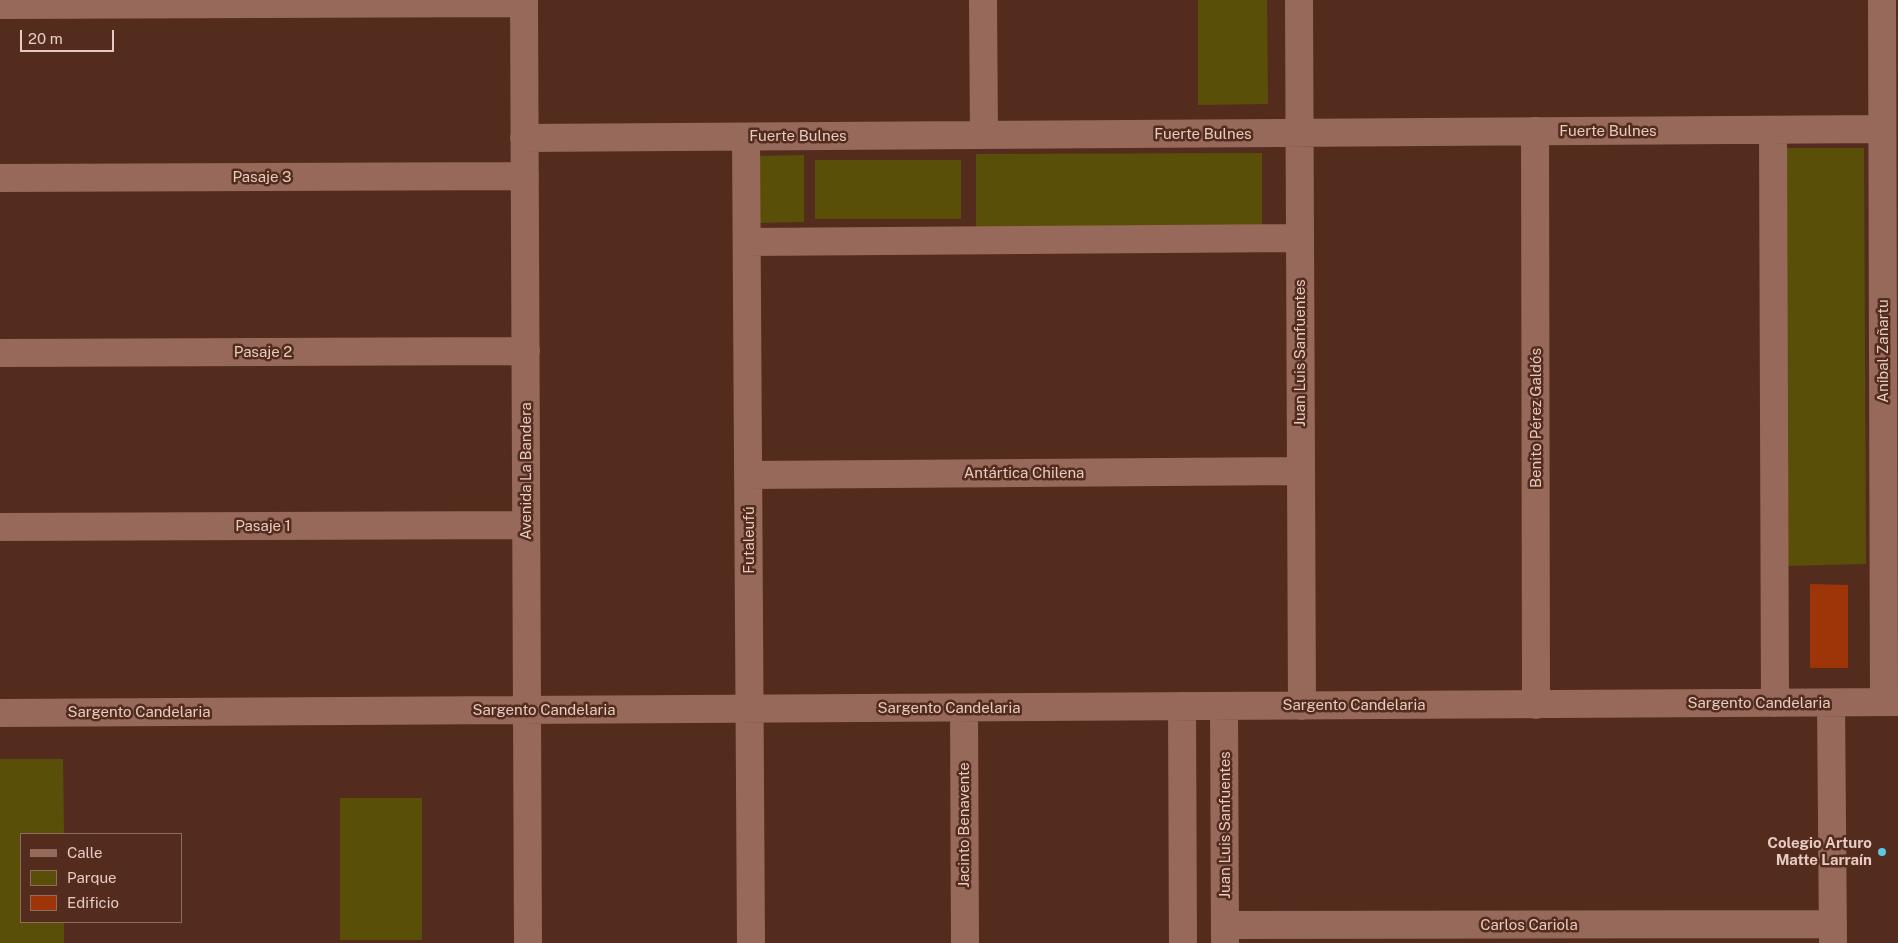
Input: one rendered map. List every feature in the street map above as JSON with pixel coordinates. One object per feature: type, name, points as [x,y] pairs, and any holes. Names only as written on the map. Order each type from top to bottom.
[{"type":"street","points":[[983,0],[984,135]]},
{"type":"street","name":"Juan Luis Sanfuentes","points":[[1299,0],[1302,706]]},
{"type":"street","name":"Aníbal Zañartu","points":[[1882,0],[1882,129],[1890,219],[1891,702]]},
{"type":"street","points":[[0,5],[524,1]]},
{"type":"street","name":"Avenida La Bandera","points":[[524,1],[528,943]]},
{"type":"street","name":"Fuerte Bulnes","points":[[524,138],[1882,129]]},
{"type":"street","points":[[1773,130],[1775,703]]},
{"type":"street","name":"Benito Pérez Galdós","points":[[1536,131],[1536,704]]},
{"type":"street","name":"Futaleufú","points":[[746,137],[751,943]]},
{"type":"street","name":"Pasaje 3","points":[[0,178],[525,176]]},
{"type":"street","points":[[747,242],[1300,238]]},
{"type":"street","name":"Pasaje 2","points":[[0,354],[526,351]]},
{"type":"street","name":"Antártica Chilena","points":[[748,475],[1301,471]]},
{"type":"street","name":"Pasaje 1","points":[[0,527],[526,525]]},
{"type":"street","name":"Sargento Candelaria","points":[[0,713],[1891,702]]},
{"type":"street","points":[[1831,703],[1833,933]]},
{"type":"street","points":[[1182,706],[1183,943]]},
{"type":"street","name":"Juan Luis Sanfuentes","points":[[1224,706],[1225,934]]},
{"type":"street","name":"Jacinto Benavente","points":[[964,708],[965,943]]},
{"type":"street","name":"Carlos Cariola","points":[[1225,934],[1833,933]]},
{"type":"green space","points":[[1198,0],[1267,0],[1268,104],[1198,105]]},
{"type":"green space","points":[[1784,148],[1864,148],[1866,564],[1786,566]]},
{"type":"green space","points":[[1262,153],[1262,226],[976,227],[976,154]]},
{"type":"green space","points":[[804,155],[804,222],[755,223],[755,156]]},
{"type":"green space","points":[[815,160],[961,160],[961,219],[815,219]]},
{"type":"green space","points":[[0,759],[63,759],[64,833],[20,833],[20,923],[64,923],[64,943],[0,943]]},
{"type":"green space","points":[[340,798],[422,798],[422,940],[340,940]]},
{"type":"building","points":[[1810,584],[1848,585],[1848,668],[1810,668]]},
{"type":"place","name":"Colegio Arturo Matte Larraín","points":[[1882,852]]}]
